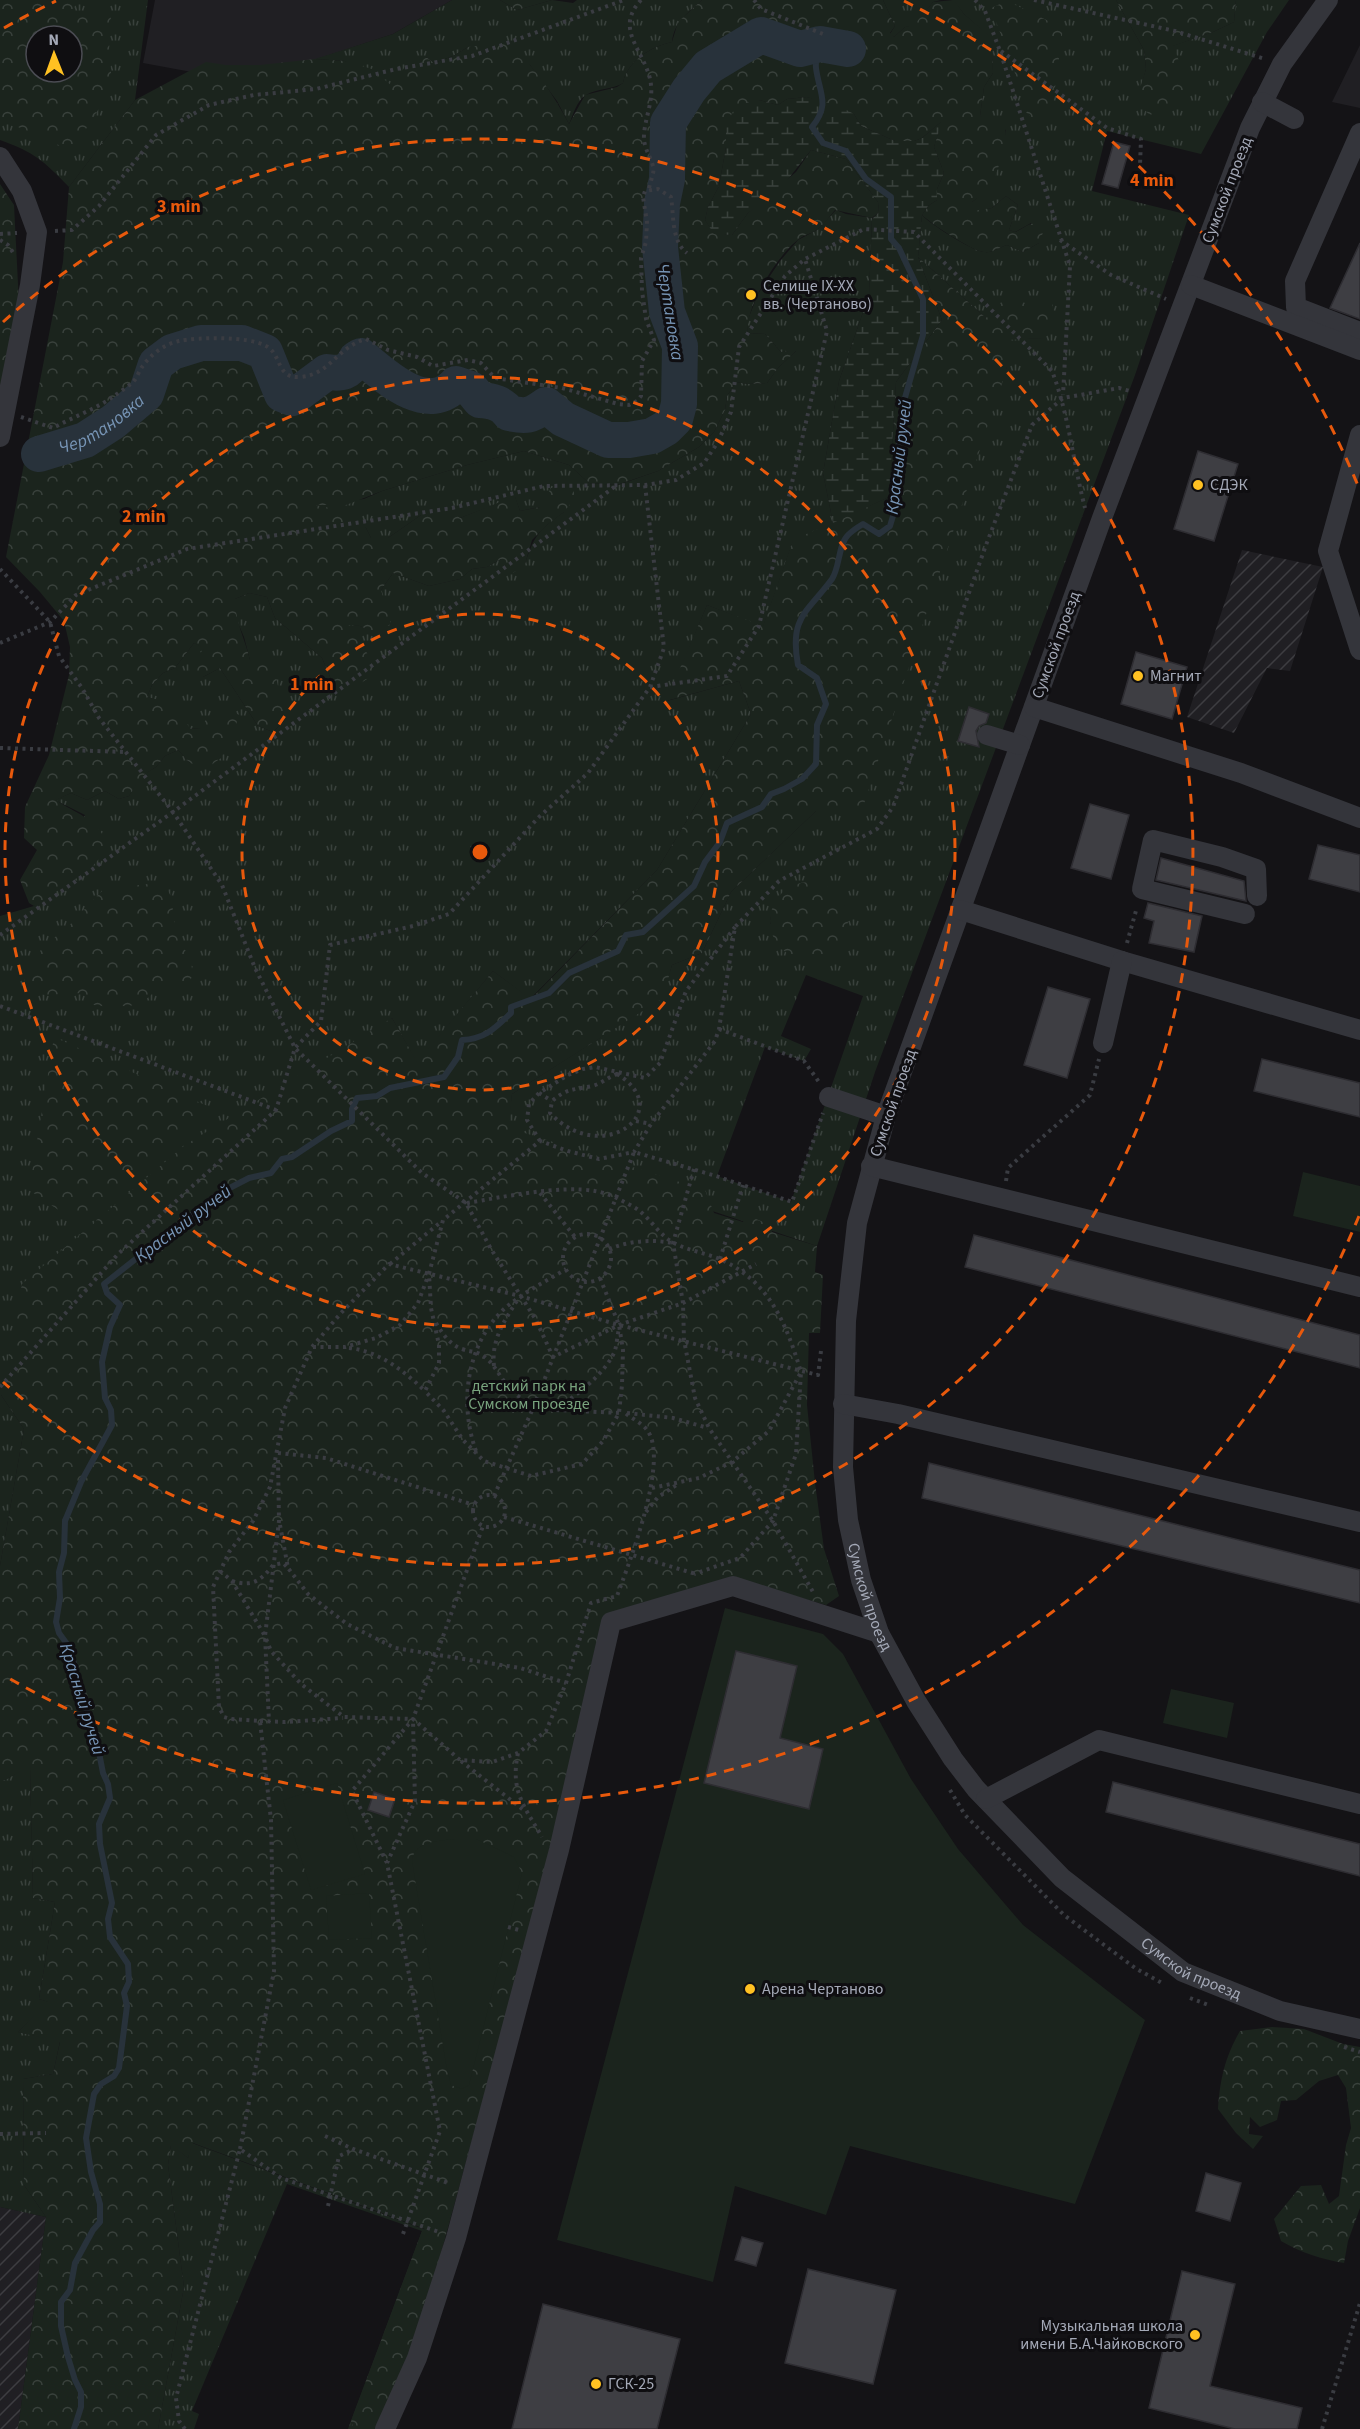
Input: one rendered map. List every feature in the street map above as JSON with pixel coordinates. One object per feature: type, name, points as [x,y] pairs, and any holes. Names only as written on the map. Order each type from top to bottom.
[{"type":"street","name":"Сумской проезд","points":[[1328,0],[1282,64],[1262,102],[1102,518],[886,1116],[857,1223],[846,1321],[843,1467],[848,1520],[861,1580],[879,1633],[916,1701],[953,1759],[986,1799],[1062,1878],[1183,1972],[1280,2011],[1360,2030]]},
{"type":"street","points":[[1262,102],[1294,118]]},
{"type":"street","points":[[1360,133],[1294,281],[1296,307],[1360,332]]},
{"type":"street","points":[[0,157],[22,191],[37,232],[30,285],[0,437]]},
{"type":"street","points":[[1191,285],[1360,350]]},
{"type":"street","points":[[1360,435],[1328,551],[1360,650]]},
{"type":"street","points":[[1034,707],[1241,773],[1360,818]]},
{"type":"street","points":[[987,735],[1020,745]]},
{"type":"street","points":[[1245,914],[1142,889],[1153,840],[1222,857],[1256,869],[1257,896]]},
{"type":"street","points":[[962,910],[1360,1030]]},
{"type":"street","points":[[1103,1043],[1122,960]]},
{"type":"street","points":[[829,1097],[886,1116]]},
{"type":"street","points":[[871,1166],[1360,1287]]},
{"type":"street","points":[[843,1404],[898,1414],[1359,1518]]},
{"type":"street","points":[[386,2429],[417,2358],[456,2238],[559,1850],[611,1622],[733,1586],[879,1633]]},
{"type":"street","points":[[986,1799],[1099,1740],[1360,1804]]},
{"type":"path","points":[[37,232],[72,230],[99,206],[156,135],[209,105],[254,95],[316,89],[396,69],[472,56],[624,0]]},
{"type":"path","points":[[641,0],[634,8],[629,28],[634,46],[644,60],[651,87],[643,136],[653,166],[649,189]]},
{"type":"path","points":[[754,0],[761,9],[823,34]]},
{"type":"path","points":[[975,0],[984,11],[1000,51],[1070,266],[1063,398]]},
{"type":"path","points":[[1034,0],[1175,31],[1282,64]]},
{"type":"path","points":[[1000,51],[1107,128],[1141,139],[1140,165]]},
{"type":"path","points":[[4,415],[25,418],[53,428],[112,398],[134,381],[149,357],[178,341],[195,339],[252,341],[267,346],[273,351],[281,369],[293,378],[312,375],[331,363],[343,349],[366,339],[388,350],[417,357],[433,366],[468,360],[481,363],[495,378],[562,388],[629,405],[641,396],[642,361],[654,340],[646,319],[641,258],[646,242],[647,222],[643,197],[645,191],[658,189],[671,197],[676,238],[687,253]]},
{"type":"path","points":[[0,643],[50,622],[76,595],[187,549],[452,508],[544,486],[645,485],[676,480],[704,463],[718,442],[731,412],[739,346],[785,276],[805,259],[864,229],[914,232],[1052,371],[1063,398],[1076,475],[1086,512]]},
{"type":"path","points":[[1060,240],[1111,275],[1183,306]]},
{"type":"path","points":[[650,687],[727,676],[759,626],[827,331],[805,259]]},
{"type":"path","points":[[719,1029],[804,1061],[829,1097],[792,1202],[694,1169],[634,1152],[599,1159],[540,1141],[527,1120],[529,1104],[539,1093],[568,1075],[583,1069],[595,1067],[617,1074],[645,1078],[660,1063],[686,991],[735,927],[779,881],[877,829],[893,807],[986,545],[1032,425],[1063,398],[1119,388],[1148,397]]},
{"type":"path","points":[[0,935],[173,812],[618,485]]},
{"type":"path","points":[[0,1387],[118,1254],[276,1110],[295,1048],[321,1021],[330,945],[413,926],[449,914],[539,817],[588,773],[650,687],[664,648],[645,485]]},
{"type":"path","points":[[0,569],[50,622],[59,657],[82,687],[99,718],[173,812],[222,885],[255,968],[295,1048],[422,1173],[466,1203],[491,1249],[536,1320],[553,1357]]},
{"type":"path","points":[[0,748],[126,752]]},
{"type":"path","points":[[1122,960],[1142,889]]},
{"type":"path","points":[[494,1496],[534,1406],[634,1152],[651,1124],[715,1041],[719,1029],[735,927]]},
{"type":"path","points":[[0,1006],[276,1110]]},
{"type":"path","points":[[1002,1200],[1008,1168],[1090,1095],[1103,1043]]},
{"type":"path","points":[[617,1074],[634,1086],[637,1093],[639,1107],[636,1120],[628,1128],[613,1134],[598,1136],[581,1134],[567,1129],[550,1113],[552,1101],[570,1089],[591,1086],[617,1074]]},
{"type":"path","points":[[539,1093],[552,1101]]},
{"type":"path","points":[[636,1120],[651,1124]]},
{"type":"path","points":[[529,1815],[413,1719],[344,1718],[269,1722],[224,1717],[219,1707],[213,1587],[229,1552],[253,1521],[270,1487],[285,1408],[312,1347],[341,1313],[389,1264],[540,1141]]},
{"type":"path","points":[[694,1169],[673,1243],[683,1303],[684,1340],[695,1398],[709,1428],[773,1521],[827,1617]]},
{"type":"path","points":[[720,1259],[743,1185]]},
{"type":"path","points":[[466,1203],[539,1193],[595,1191],[615,1197],[639,1210],[673,1243]]},
{"type":"path","points":[[539,1193],[575,1237]]},
{"type":"path","points":[[345,1347],[376,1338],[400,1325],[418,1303],[429,1274],[443,1220]]},
{"type":"path","points":[[583,1234],[600,1237],[609,1249],[611,1255],[608,1270],[600,1278],[582,1281],[566,1269],[563,1258],[567,1245],[575,1237],[583,1234]]},
{"type":"path","points":[[609,1249],[642,1241],[673,1243],[720,1259],[742,1270],[772,1300],[790,1335],[801,1372],[796,1454],[773,1521],[740,1558],[694,1574]]},
{"type":"path","points":[[389,1264],[520,1296],[619,1325],[801,1372],[818,1375],[821,1351]]},
{"type":"path","points":[[553,1357],[619,1325],[683,1303],[756,1264]]},
{"type":"path","points":[[476,1454],[467,1404],[467,1384],[476,1351],[485,1333],[502,1311],[520,1296],[566,1269]]},
{"type":"path","points":[[425,1390],[439,1363],[439,1345],[429,1274]]},
{"type":"path","points":[[312,1347],[363,1349],[400,1369],[425,1390],[444,1411],[464,1440],[484,1461],[506,1470],[531,1476],[582,1464],[603,1441],[619,1413],[623,1350],[619,1325],[600,1278]]},
{"type":"path","points":[[494,1368],[493,1351],[500,1329],[520,1296]]},
{"type":"path","points":[[434,1320],[449,1341],[462,1349],[476,1351],[489,1360],[514,1393],[534,1406],[555,1410],[673,1418],[709,1428]]},
{"type":"path","points":[[555,1410],[586,1387],[602,1370],[614,1352],[619,1325]]},
{"type":"path","points":[[651,1488],[699,1478],[732,1462],[769,1431],[801,1372]]},
{"type":"path","points":[[460,1760],[492,1762],[518,1754],[546,1731],[566,1683],[591,1603],[617,1596],[651,1488],[653,1449],[648,1430],[625,1413]]},
{"type":"path","points":[[278,1453],[326,1458],[474,1506]]},
{"type":"path","points":[[269,1722],[265,1636],[279,1521],[278,1453]]},
{"type":"path","points":[[644,1515],[658,1497],[682,1482]]},
{"type":"path","points":[[482,1496],[494,1496],[503,1504],[504,1517],[495,1526],[483,1526],[474,1518],[474,1506],[482,1496]]},
{"type":"path","points":[[504,1517],[704,1577]]},
{"type":"path","points":[[279,1521],[288,1568]]},
{"type":"path","points":[[403,2234],[440,2131],[387,1863],[352,1791],[413,1719],[483,1526]]},
{"type":"path","points":[[220,1571],[232,1581],[244,1585],[255,1583],[264,1577],[273,1564],[282,1563],[308,1594],[347,1624],[395,1648],[520,1668],[566,1683]]},
{"type":"path","points":[[232,1581],[243,1604],[265,1636],[271,1651],[302,1684],[344,1718]]},
{"type":"path","points":[[387,1863],[415,1801],[413,1719]]},
{"type":"path","points":[[185,2429],[179,2421],[176,2398],[240,2149],[269,2007],[274,1971],[271,1820],[260,1721]]},
{"type":"path","points":[[518,1754],[514,1772],[517,1793],[548,1848],[559,1850]]},
{"type":"path","points":[[0,2134],[46,2133]]},
{"type":"path","points":[[325,2136],[353,2150],[454,2185]]},
{"type":"path","points":[[240,2149],[281,2178],[456,2238]]},
{"type":"path","points":[[328,2206],[339,2156],[353,2150]]},
{"type":"path","points":[[1322,2429],[1360,2303]]},
{"type":"shaded area","points":[[155,0],[452,0],[393,34],[246,82],[143,63]]},
{"type":"shaded area","points":[[1360,45],[1360,108],[1332,102]]},
{"type":"shaded area","points":[[146,394],[128,416],[90,447],[49,462],[39,454],[46,441],[77,429],[100,425]]},
{"type":"shaded area","points":[[1242,550],[1323,567],[1290,671],[1267,668],[1234,733],[1187,717]]},
{"type":"shaded area","points":[[0,2207],[46,2217],[18,2429],[0,2429]]},
{"type":"green space","points":[[0,0],[148,0],[135,100],[69,187],[38,158],[0,140]]},
{"type":"green space","points":[[0,0],[78,0],[71,13],[111,16],[109,42],[112,88],[72,151],[0,119]]},
{"type":"green space","points":[[452,0],[500,0],[517,10],[552,0],[573,3],[577,0],[702,0],[679,23],[672,42],[656,47],[635,61],[625,75],[623,83],[583,97],[569,124],[557,101],[530,65],[468,47],[434,63],[426,57],[392,87],[345,61],[315,59],[393,34]]},
{"type":"green space","points":[[500,0],[552,0],[517,10]]},
{"type":"green space","points":[[702,0],[883,0],[895,26],[890,33],[894,37],[905,27],[914,25],[933,2],[954,0],[964,14],[992,38],[993,73],[984,87],[980,116],[1002,119],[1006,134],[995,175],[987,190],[972,202],[972,211],[992,208],[1006,196],[1018,205],[1009,230],[1015,232],[1030,224],[1036,224],[1044,230],[1039,243],[1023,252],[1007,245],[984,252],[961,242],[922,215],[928,206],[937,200],[937,189],[944,173],[934,147],[941,122],[922,138],[914,141],[895,141],[861,126],[854,114],[807,97],[787,99],[778,105],[759,100],[726,147],[719,186],[708,207],[705,220],[714,233],[732,235],[748,213],[796,172],[811,150],[846,159],[878,202],[879,212],[872,218],[835,210],[818,229],[791,246],[764,282],[751,310],[748,333],[765,334],[781,352],[797,350],[778,368],[767,383],[736,382],[727,396],[725,410],[714,432],[699,447],[658,471],[617,485],[589,483],[569,465],[524,451],[467,465],[382,491],[346,505],[315,505],[345,511],[366,528],[371,538],[388,538],[421,515],[449,507],[460,518],[515,496],[520,511],[540,507],[551,488],[573,488],[575,498],[564,512],[532,540],[525,564],[513,573],[501,559],[487,567],[472,569],[460,579],[429,586],[393,573],[381,590],[391,624],[373,632],[360,626],[348,625],[371,659],[367,679],[349,691],[334,686],[322,658],[275,618],[267,597],[249,593],[235,599],[238,622],[250,660],[274,667],[285,720],[273,732],[258,726],[220,668],[203,677],[190,677],[190,663],[204,649],[194,643],[175,668],[163,673],[152,685],[147,697],[176,704],[190,729],[201,728],[208,716],[227,711],[240,715],[221,758],[207,768],[190,763],[178,750],[165,756],[156,767],[142,776],[129,796],[119,799],[105,791],[87,800],[71,793],[56,800],[84,816],[107,841],[98,860],[89,870],[34,906],[29,903],[20,880],[37,850],[24,838],[25,807],[49,755],[69,675],[70,647],[64,621],[6,557],[63,262],[69,187],[135,100],[206,62],[226,65],[260,65],[315,59],[345,61],[372,69],[392,86],[412,56],[426,57],[434,63],[468,47],[506,42],[525,59],[542,80],[569,124],[585,95],[617,87],[623,83],[625,75],[635,61],[656,47],[672,42],[678,22]]},
{"type":"green space","points":[[883,0],[941,0],[933,2],[914,26],[905,27],[894,37],[890,34],[895,26]]},
{"type":"green space","points":[[951,0],[1116,0],[1144,50],[1146,69],[1138,98],[1172,46],[1234,22],[1236,0],[1289,0],[1267,32],[1201,154],[1107,131],[1092,191],[1189,215],[1135,375],[875,1072],[817,1246],[506,1142],[512,1094],[662,998],[672,965],[702,953],[731,892],[816,811],[1007,367],[1007,339],[1044,338],[1032,307],[986,318],[918,257],[922,215],[951,237],[984,252],[1007,245],[1023,252],[1039,243],[1031,223],[1015,232],[1009,230],[1018,205],[1006,196],[992,208],[972,212],[972,202],[987,188],[997,170],[1006,130],[980,116],[984,87],[993,73],[991,38],[964,14]],"holes":[[[791,887],[844,905],[847,928],[770,924],[776,903]],[[806,975],[863,996],[791,1202],[717,1176],[765,1047],[804,1061],[811,1049],[781,1036]]]},
{"type":"green space","points":[[1116,0],[1236,0],[1234,22],[1173,46],[1188,84],[1173,109],[1149,115],[1137,98],[1146,69],[1144,50]]},
{"type":"green space","points":[[1007,1],[1063,28],[1053,103],[1034,120],[1026,112],[1019,84],[991,8]]},
{"type":"green space","points":[[807,97],[837,105],[854,114],[861,126],[895,141],[914,141],[922,138],[942,121],[934,147],[944,173],[937,189],[937,200],[928,206],[922,215],[918,257],[942,320],[896,382],[889,497],[833,523],[823,473],[839,381],[869,295],[872,219],[879,212],[878,202],[846,159],[811,150],[778,192],[748,213],[732,235],[714,234],[705,220],[708,207],[719,186],[726,147],[726,126],[736,105],[759,100],[778,105],[787,99]]},
{"type":"green space","points":[[0,184],[14,205],[19,304],[0,408]]},
{"type":"green space","points":[[836,210],[872,218],[869,295],[839,381],[823,473],[833,523],[793,541],[763,627],[707,605],[667,701],[739,681],[751,714],[657,870],[530,999],[493,971],[417,1063],[392,1018],[1,1395],[24,1429],[0,1566],[0,916],[34,906],[85,815],[55,800],[71,793],[87,800],[105,791],[119,799],[129,796],[141,776],[156,767],[165,756],[178,750],[190,763],[201,728],[189,729],[182,717],[172,708],[147,697],[152,685],[163,673],[175,668],[194,643],[204,648],[203,677],[220,668],[258,726],[273,732],[285,720],[280,700],[250,660],[235,616],[235,599],[249,593],[267,597],[275,618],[322,658],[334,686],[347,624],[373,631],[381,590],[393,573],[429,586],[460,579],[472,569],[487,567],[501,559],[525,564],[539,534],[564,512],[540,507],[520,511],[515,497],[460,518],[421,515],[388,538],[371,538],[366,528],[309,505],[364,499],[382,491],[467,465],[524,451],[569,465],[589,483],[618,485],[658,471],[699,447],[714,432],[725,410],[727,396],[736,382],[767,383],[778,368],[796,351],[781,352],[765,334],[748,333],[747,322],[758,294],[780,261],[798,240],[817,230]]},
{"type":"green space","name":"детский парк на Сумском проезде","points":[[918,257],[986,318],[1009,294],[1032,307],[1050,294],[1056,322],[1044,338],[1007,340],[1007,367],[863,807],[816,811],[731,892],[702,953],[672,965],[663,998],[512,1094],[509,1128],[705,1190],[714,1213],[743,1222],[746,1215],[771,1225],[772,1232],[817,1246],[815,1272],[823,1275],[820,1333],[809,1333],[807,1405],[824,1549],[839,1596],[826,1605],[743,1581],[606,1615],[553,1845],[435,2275],[413,2351],[376,2429],[354,2429],[351,2421],[422,2231],[425,2229],[193,2143],[188,2158],[171,2145],[168,2165],[184,2287],[158,2429],[18,2429],[46,2217],[24,2185],[23,2079],[53,2074],[60,2042],[18,2032],[48,2002],[39,1999],[55,1902],[33,1898],[30,1766],[5,1780],[0,1780],[0,1566],[24,1429],[1,1395],[22,1284],[185,1145],[392,1018],[417,1062],[493,971],[531,999],[657,870],[751,714],[739,681],[666,701],[707,605],[763,626],[793,540],[889,497],[896,382],[942,320]]},
{"type":"green space","points":[[809,882],[824,885],[836,894],[845,906],[848,921],[845,936],[836,948],[824,957],[809,960],[794,957],[782,948],[773,936],[770,921],[773,906],[782,894],[794,885]]},
{"type":"green space","points":[[148,884],[168,891],[174,902],[172,913],[181,945],[190,956],[193,975],[186,988],[167,989],[157,986],[139,1005],[109,1007],[94,1005],[82,993],[45,995],[24,989],[25,977],[34,958],[74,921],[88,924],[80,914],[104,889]]},
{"type":"green space","points":[[54,1037],[214,1109],[79,1224],[29,1190]]},
{"type":"green space","points":[[1303,1172],[1360,1186],[1360,1232],[1293,1216]]},
{"type":"green space","points":[[725,1608],[823,1634],[843,1654],[911,1779],[958,1849],[1023,1925],[1145,2020],[1075,2204],[850,2146],[826,2215],[735,2186],[713,2282],[557,2240]]},
{"type":"green space","points":[[1171,1689],[1234,1703],[1227,1738],[1163,1723]]},
{"type":"green space","points":[[30,1765],[33,1898],[55,1902],[39,1999],[49,2002],[18,2032],[60,2041],[53,2074],[23,2079],[24,2185],[46,2217],[0,2207],[0,1780],[5,1780]]},
{"type":"green space","points":[[337,1783],[365,1874],[311,1890],[283,1800]]},
{"type":"green space","points":[[455,1839],[476,1839],[514,1857],[522,1873],[469,2085],[462,2089],[451,2085],[446,2064],[412,1861],[417,1849],[422,1846]]},
{"type":"green space","points":[[369,1893],[372,1938],[329,1940],[326,1896]]},
{"type":"green space","points":[[1272,2027],[1304,2029],[1343,2044],[1360,2047],[1360,2208],[1348,2241],[1344,2263],[1312,2255],[1281,2241],[1274,2219],[1301,2186],[1321,2185],[1329,2204],[1339,2196],[1346,2145],[1351,2128],[1346,2088],[1338,2075],[1319,2081],[1296,2100],[1281,2101],[1277,2120],[1260,2127],[1250,2117],[1249,2134],[1263,2136],[1253,2149],[1236,2133],[1218,2109],[1224,2068],[1240,2031]]},
{"type":"green space","points":[[192,2143],[426,2230],[376,2429],[348,2429],[422,2231],[287,2184],[192,2411],[199,2414],[194,2429],[158,2429],[184,2287],[168,2165],[171,2144],[188,2158]]},
{"type":"building","points":[[1114,142],[1130,146],[1118,188],[1102,184]]},
{"type":"building","points":[[1360,243],[1360,319],[1330,308]]},
{"type":"building","points":[[1198,451],[1238,464],[1214,541],[1174,529]]},
{"type":"building","points":[[1136,652],[1187,667],[1172,719],[1121,704]]},
{"type":"building","points":[[969,707],[989,714],[986,723],[979,726],[976,731],[979,747],[958,741]]},
{"type":"building","points":[[1090,804],[1129,815],[1111,879],[1071,868]]},
{"type":"building","points":[[1318,845],[1360,855],[1360,892],[1309,879]]},
{"type":"building","points":[[1161,858],[1244,881],[1246,901],[1156,880]]},
{"type":"building","points":[[1148,903],[1202,916],[1194,952],[1149,943],[1154,921],[1144,918]]},
{"type":"building","points":[[1048,987],[1090,999],[1067,1078],[1024,1065]]},
{"type":"building","points":[[1262,1059],[1360,1083],[1360,1117],[1254,1091]]},
{"type":"building","points":[[974,1235],[1360,1335],[1360,1368],[965,1267]]},
{"type":"building","points":[[929,1463],[1360,1570],[1360,1603],[922,1498]]},
{"type":"building","points":[[736,1651],[797,1666],[780,1738],[823,1749],[809,1809],[704,1783]]},
{"type":"building","points":[[1113,1782],[1360,1844],[1360,1876],[1106,1812]]},
{"type":"building","points":[[374,1792],[395,1799],[389,1817],[368,1810]]},
{"type":"building","points":[[1206,2173],[1241,2183],[1230,2221],[1196,2211]]},
{"type":"building","points":[[742,2237],[763,2243],[756,2266],[735,2260]]},
{"type":"building","points":[[808,2269],[896,2290],[873,2384],[785,2363]]},
{"type":"building","name":"Музыкальная школа имени Б.А.Чайковского","points":[[1182,2271],[1235,2284],[1210,2386],[1302,2408],[1297,2429],[1235,2429],[1149,2408]]},
{"type":"building","name":"ГСК-25","points":[[543,2304],[680,2339],[657,2429],[512,2429]]},
{"type":"waterway","name":"Чертановка","points":[[39,454],[85,440],[113,422],[146,394],[156,364],[172,352],[201,343],[242,343],[265,352],[282,394],[292,398],[327,372],[337,373],[348,370],[361,356],[394,382],[407,390],[420,394],[432,396],[445,393],[456,384],[471,389],[480,400],[500,405],[509,413],[528,415],[546,405],[563,419],[608,440],[629,440],[652,436],[666,428],[675,419],[679,404],[680,346],[667,312],[660,247],[662,203],[667,179],[668,123],[689,90],[708,67],[761,35],[800,49],[820,44],[848,49]]},
{"type":"waterway","name":"Красный ручей","points":[[74,2429],[81,2407],[81,2392],[68,2357],[61,2326],[61,2302],[70,2290],[75,2263],[93,2230],[100,2222],[100,2204],[91,2172],[86,2138],[94,2094],[101,2084],[114,2076],[119,2068],[127,2006],[124,1993],[129,1982],[128,1964],[110,1937],[108,1919],[112,1903],[100,1844],[99,1824],[110,1798],[108,1784],[103,1773],[95,1732],[89,1719],[75,1666],[56,1622],[60,1598],[59,1572],[64,1553],[65,1521],[81,1482],[112,1425],[111,1410],[105,1398],[102,1362],[110,1327],[120,1305],[107,1293],[104,1284],[218,1194],[249,1178],[271,1173],[282,1159],[292,1157],[331,1131],[352,1121],[352,1109],[357,1098],[377,1096],[390,1088],[444,1077],[458,1057],[462,1040],[477,1038],[489,1032],[511,1013],[511,1007],[549,993],[569,973],[618,951],[626,935],[643,932],[694,886],[705,862],[720,842],[727,823],[762,807],[771,794],[802,779],[816,764],[817,725],[826,704],[817,678],[798,665],[796,649],[798,626],[808,608],[832,579],[842,544],[848,535],[863,524],[879,534],[890,526],[896,506],[902,408],[923,335],[923,299],[899,248],[891,239],[891,197],[866,179],[846,151],[823,143],[812,127],[818,119],[822,105],[816,65],[820,44]]},
{"type":"place","name":"Селище IX-XX вв. (Чертаново)","points":[[751,295]]},
{"type":"place","name":"СДЭК","points":[[1198,485]]},
{"type":"place","name":"Магнит","points":[[1138,676]]},
{"type":"place","name":"Арена Чертаново","points":[[750,1989]]},
{"type":"place","name":"Музыкальная школа имени Б.А.Чайковского","points":[[1195,2335]]},
{"type":"place","name":"ГСК-25","points":[[596,2384]]}]
